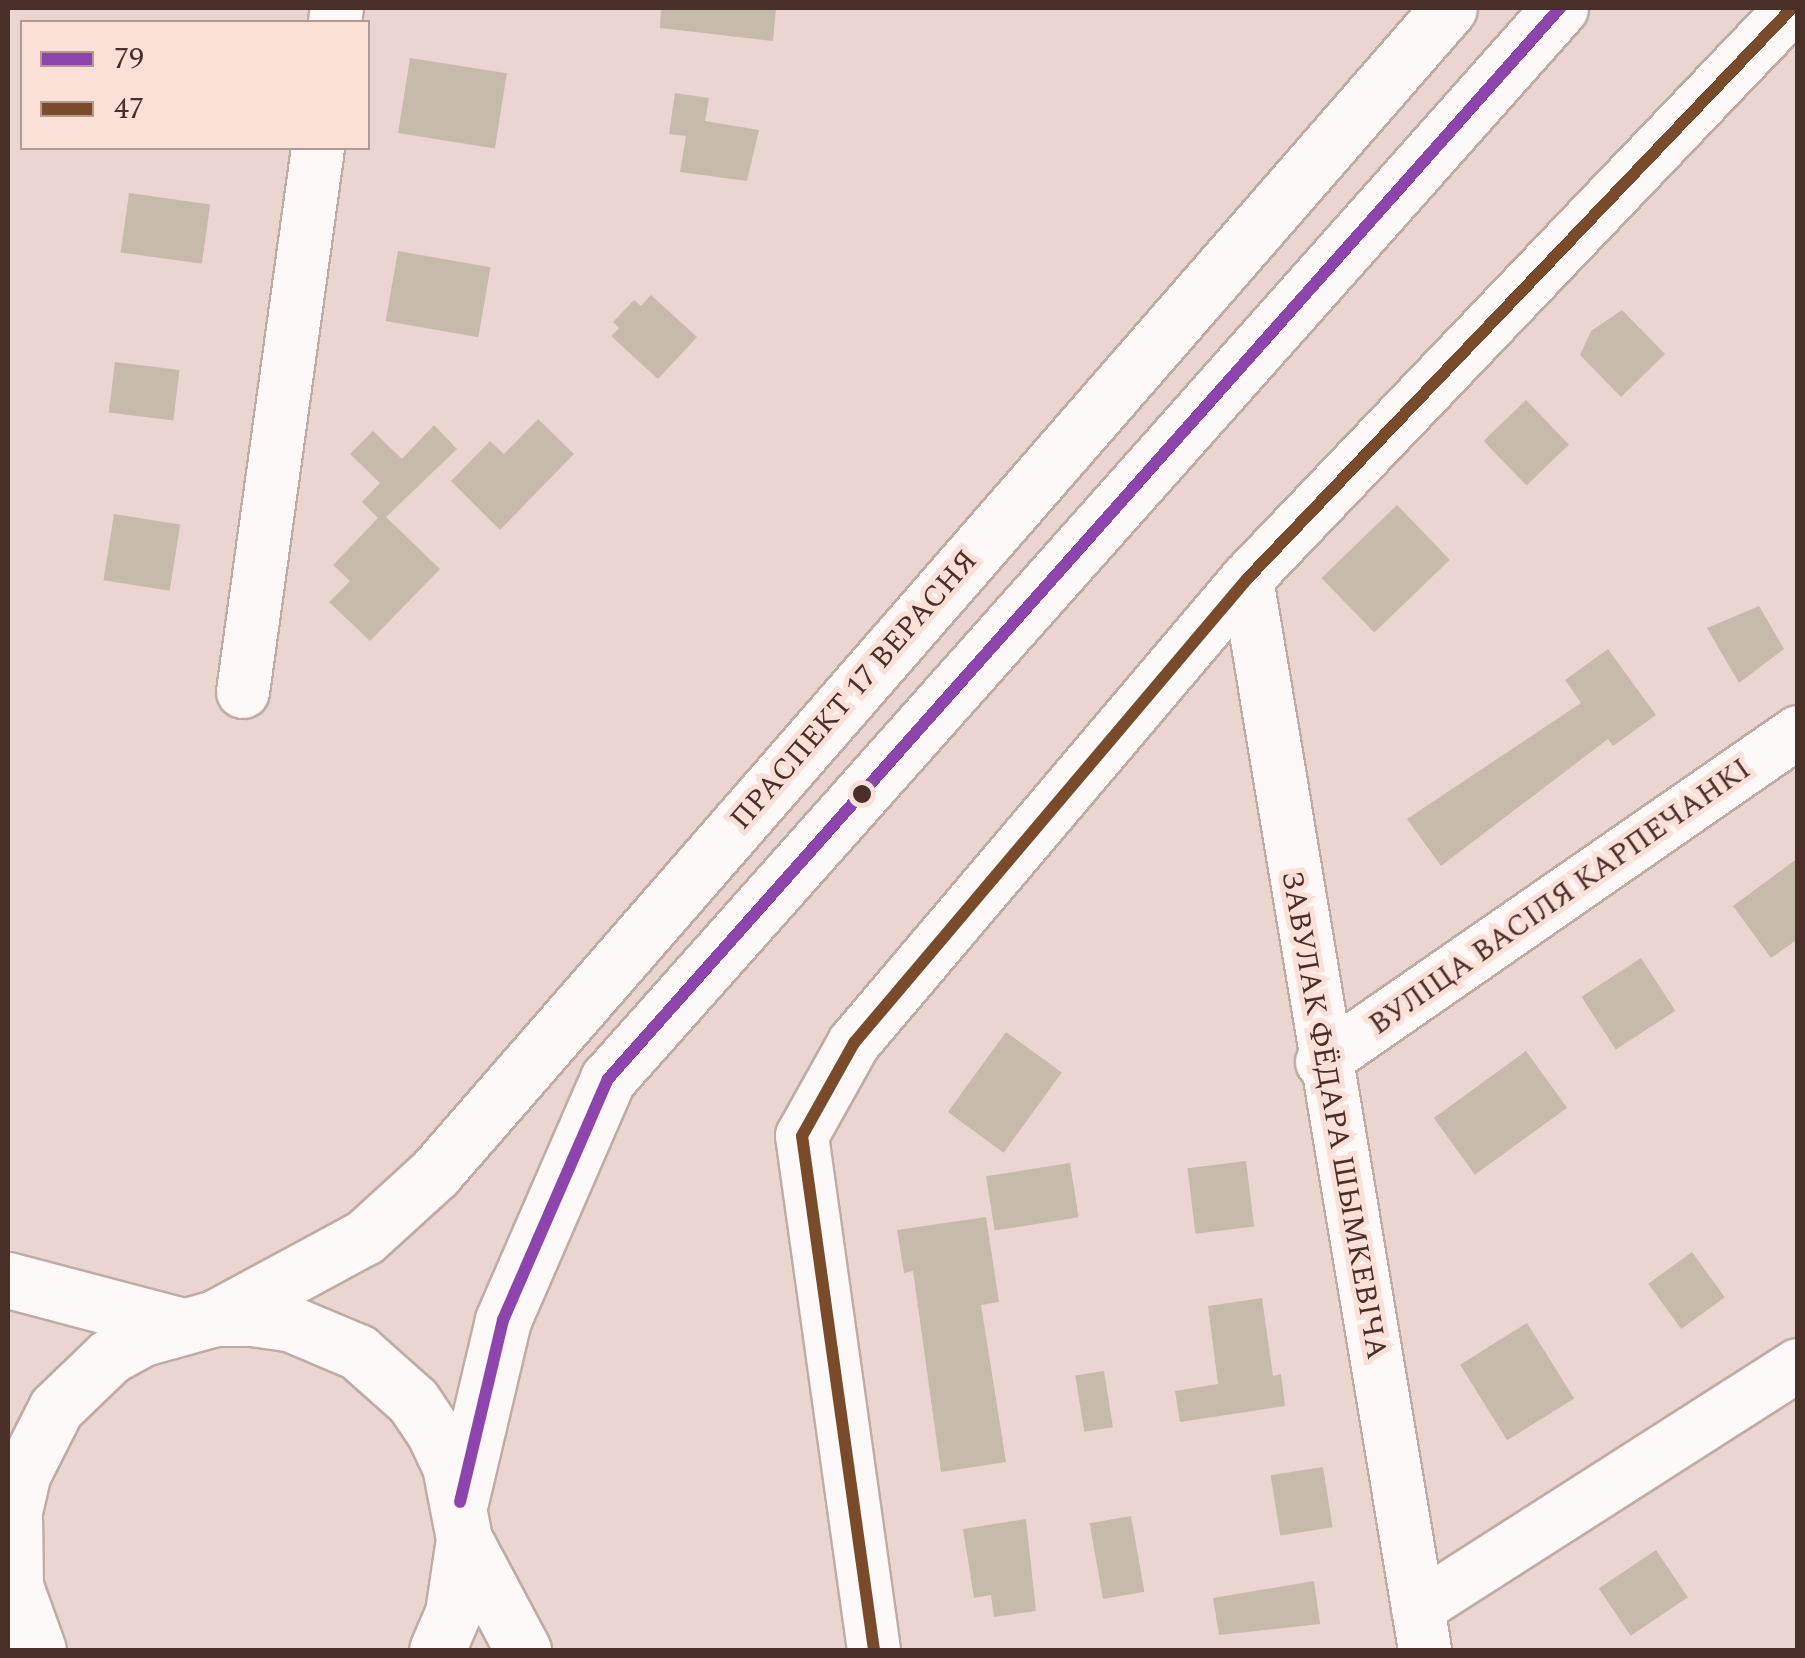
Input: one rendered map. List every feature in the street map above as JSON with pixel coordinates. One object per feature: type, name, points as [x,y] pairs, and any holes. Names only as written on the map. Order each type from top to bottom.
[{"type":"main road","name":"ПРАСПЕКТ 17 ВЕРАСНЯ","points":[[11,1576],[22,1475],[56,1408],[110,1356],[196,1322],[366,1237],[435,1173],[1449,8]]},
{"type":"main road","points":[[437,1650],[453,1613],[462,1521],[503,1320],[608,1078],[1560,8]]},
{"type":"main road","points":[[8,1280],[196,1322],[289,1323],[358,1352],[414,1401],[450,1466],[462,1521],[523,1650]]},
{"type":"main road","points":[[11,1576],[38,1650]]},
{"type":"street","points":[[874,1650],[802,1136],[854,1044],[1247,579],[1792,8]]},
{"type":"street","points":[[243,692],[318,150]]},
{"type":"street","name":"ЗАВУЛАК ФЁДАРА ШЫМКЕВІЧА","points":[[1247,579],[1322,1062],[1422,1629]]},
{"type":"street","name":"ВУЛІЦА ВАСІЛЯ КАРПЕЧАНКІ","points":[[1322,1062],[1798,732]]},
{"type":"street","points":[[1422,1629],[1798,1366]]},
{"type":"building","points":[[661,8],[776,8],[773,41],[660,28]]},
{"type":"building","points":[[410,58],[507,73],[495,148],[398,133]]},
{"type":"building","points":[[675,93],[709,98],[705,121],[759,130],[747,181],[680,172],[686,136],[669,134]]},
{"type":"building","points":[[129,193],[210,204],[202,264],[121,252]]},
{"type":"building","points":[[398,251],[491,267],[478,337],[386,321]]},
{"type":"building","points":[[651,295],[697,337],[658,379],[611,336],[619,328],[613,322],[634,300],[641,306]]},
{"type":"building","points":[[1622,310],[1665,354],[1621,397],[1580,355],[1591,331]]},
{"type":"building","points":[[115,362],[180,370],[173,421],[109,413]]},
{"type":"building","points":[[1526,400],[1569,445],[1527,486],[1484,441]]},
{"type":"building","points":[[538,419],[574,454],[500,530],[451,481],[490,441],[504,454]]},
{"type":"building","points":[[434,425],[457,449],[386,517],[440,569],[370,641],[329,602],[350,581],[333,565],[378,518],[362,502],[380,483],[350,454],[373,431],[402,459]]},
{"type":"building","points":[[1397,505],[1450,560],[1374,633],[1321,578]]},
{"type":"building","points":[[114,514],[180,524],[170,591],[104,580]]},
{"type":"building","points":[[1759,606],[1784,649],[1739,683],[1707,628]]},
{"type":"building","points":[[1608,649],[1656,715],[1613,746],[1608,739],[1441,866],[1407,819],[1581,703],[1565,680]]},
{"type":"building","points":[[1798,858],[1798,939],[1771,958],[1733,906]]},
{"type":"building","points":[[1641,958],[1675,1011],[1616,1050],[1581,997]]},
{"type":"building","points":[[1006,1032],[1062,1073],[1004,1153],[948,1112]]},
{"type":"building","points":[[1526,1051],[1567,1108],[1475,1175],[1434,1118]]},
{"type":"building","points":[[1246,1161],[1254,1227],[1195,1234],[1187,1168]]},
{"type":"building","points":[[1070,1163],[1079,1217],[995,1231],[986,1176]]},
{"type":"building","points":[[986,1217],[999,1302],[981,1305],[1006,1462],[941,1472],[913,1271],[904,1273],[897,1230]]},
{"type":"building","points":[[1692,1252],[1725,1297],[1681,1329],[1648,1284]]},
{"type":"building","points":[[1262,1298],[1273,1376],[1281,1374],[1285,1406],[1180,1422],[1175,1391],[1218,1384],[1208,1306]]},
{"type":"building","points":[[1527,1323],[1574,1398],[1507,1440],[1460,1365]]},
{"type":"building","points":[[1104,1371],[1113,1427],[1084,1432],[1075,1376]]},
{"type":"building","points":[[1323,1467],[1333,1527],[1280,1536],[1271,1475]]},
{"type":"building","points":[[1131,1516],[1144,1592],[1103,1599],[1090,1523]]},
{"type":"building","points":[[1026,1519],[1036,1611],[994,1617],[991,1595],[974,1598],[963,1529]]},
{"type":"building","points":[[1656,1550],[1688,1597],[1631,1636],[1599,1589]]},
{"type":"building","points":[[1314,1581],[1320,1624],[1219,1635],[1213,1598]]},
{"type":"transit line","name":"79","points":[[460,1502],[503,1320],[608,1079],[1560,8]]},
{"type":"transit line","name":"47","points":[[874,1650],[802,1136],[854,1043],[1247,579],[1792,8]]}]
